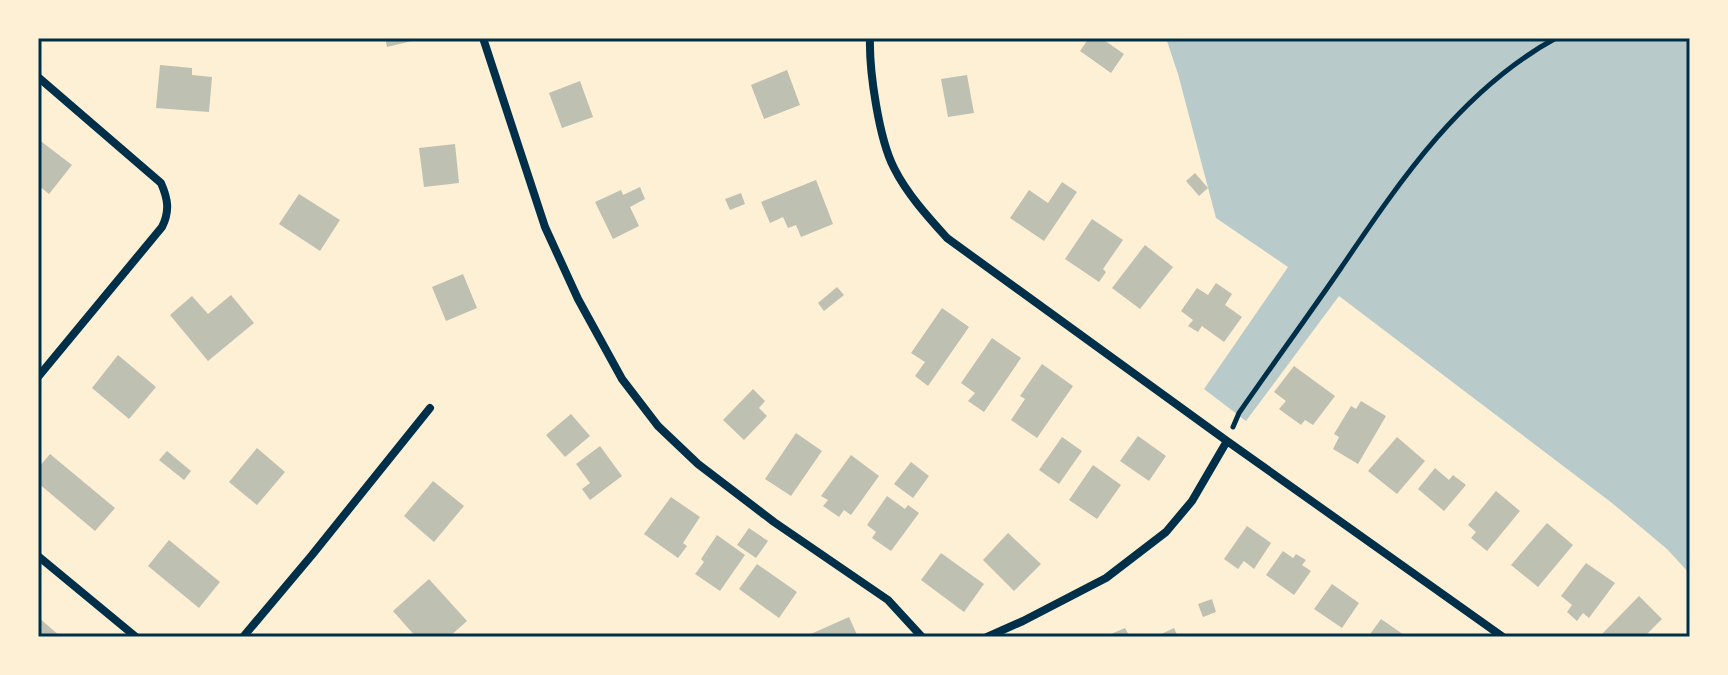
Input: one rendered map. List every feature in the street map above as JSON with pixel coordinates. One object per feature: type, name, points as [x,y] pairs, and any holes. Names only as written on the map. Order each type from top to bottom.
[{"type":"street","points":[[483,38],[545,227],[578,299],[622,379],[658,426],[698,464],[774,522],[888,600],[922,637]]},
{"type":"street","points":[[870,38],[880,126],[893,167],[920,208],[947,238],[1503,637]]},
{"type":"street","points":[[38,77],[161,183],[168,205],[162,227],[38,377]]},
{"type":"street","points":[[243,637],[430,408]]},
{"type":"street","points":[[987,637],[1106,578],[1166,532],[1192,501],[1227,441]]},
{"type":"street","points":[[38,556],[136,637]]},
{"type":"path","points":[[1227,441],[1239,413],[1386,200],[1437,137],[1480,91],[1532,51],[1556,38]]},
{"type":"shaded area","points":[[1166,38],[1690,38],[1690,574],[1667,549],[1612,503],[1339,296],[1246,421],[1204,389],[1288,267],[1216,218]]},
{"type":"building","points":[[385,38],[419,38],[420,39],[387,47]]},
{"type":"building","points":[[1089,38],[1101,38],[1124,54],[1111,73],[1080,51]]},
{"type":"building","points":[[160,65],[192,68],[192,75],[212,77],[209,112],[156,108]]},
{"type":"building","points":[[787,70],[800,105],[764,119],[751,85]]},
{"type":"building","points":[[967,75],[974,113],[948,117],[941,79]]},
{"type":"building","points":[[580,81],[593,117],[562,128],[549,93]]},
{"type":"building","points":[[38,139],[72,165],[49,194],[38,185]]},
{"type":"building","points":[[455,144],[459,183],[424,187],[419,148]]},
{"type":"building","points":[[1195,173],[1208,188],[1199,196],[1186,181]]},
{"type":"building","points":[[816,180],[833,224],[801,237],[796,225],[788,228],[783,217],[770,223],[761,202]]},
{"type":"building","points":[[1062,182],[1077,192],[1044,241],[1010,218],[1029,190],[1048,203]]},
{"type":"building","points":[[640,187],[645,199],[630,207],[639,226],[613,239],[595,202],[621,190],[623,195]]},
{"type":"building","points":[[741,193],[745,204],[730,210],[725,199]]},
{"type":"building","points":[[299,194],[340,220],[320,251],[279,224]]},
{"type":"building","points":[[1092,219],[1123,240],[1103,269],[1106,272],[1099,282],[1065,259]]},
{"type":"building","points":[[1145,245],[1173,267],[1140,309],[1112,288]]},
{"type":"building","points":[[463,274],[477,308],[446,321],[432,287]]},
{"type":"building","points":[[1216,283],[1232,294],[1225,305],[1242,317],[1224,342],[1202,326],[1198,332],[1188,326],[1193,320],[1181,311],[1197,288],[1208,295]]},
{"type":"building","points":[[837,287],[844,295],[824,311],[818,303]]},
{"type":"building","points":[[231,295],[254,323],[208,361],[170,315],[192,296],[208,314]]},
{"type":"building","points":[[942,308],[969,327],[928,386],[915,376],[925,362],[911,353]]},
{"type":"building","points":[[992,338],[1021,358],[984,412],[968,401],[975,393],[961,383]]},
{"type":"building","points":[[118,355],[156,387],[129,419],[92,388]]},
{"type":"building","points":[[1042,364],[1073,386],[1037,438],[1011,420],[1025,399],[1020,396]]},
{"type":"building","points":[[1294,366],[1335,396],[1313,425],[1305,420],[1301,425],[1279,409],[1286,401],[1274,392]]},
{"type":"building","points":[[753,389],[765,401],[759,408],[767,416],[744,440],[723,420]]},
{"type":"building","points":[[1361,401],[1386,416],[1358,464],[1333,449],[1339,437],[1334,434],[1351,406],[1356,409]]},
{"type":"building","points":[[571,414],[590,436],[565,457],[546,435]]},
{"type":"building","points":[[796,433],[822,451],[791,496],[765,479]]},
{"type":"building","points":[[1138,436],[1166,456],[1149,481],[1120,461]]},
{"type":"building","points":[[1062,437],[1082,451],[1059,484],[1039,470]]},
{"type":"building","points":[[1397,437],[1425,461],[1397,494],[1368,471]]},
{"type":"building","points":[[600,446],[622,476],[590,500],[582,489],[590,483],[576,464]]},
{"type":"building","points":[[257,448],[285,472],[257,505],[229,482]]},
{"type":"building","points":[[167,451],[191,471],[184,480],[159,460]]},
{"type":"building","points":[[50,454],[115,508],[95,531],[38,483],[38,468]]},
{"type":"building","points":[[851,455],[879,476],[851,515],[844,510],[839,517],[823,506],[828,500],[821,496]]},
{"type":"building","points":[[911,462],[929,476],[913,498],[894,484]]},
{"type":"building","points":[[1093,465],[1121,485],[1097,519],[1069,500]]},
{"type":"building","points":[[1435,468],[1449,480],[1453,475],[1466,485],[1444,511],[1418,489]]},
{"type":"building","points":[[433,481],[464,506],[434,542],[404,516]]},
{"type":"building","points":[[1496,491],[1520,511],[1487,551],[1471,538],[1476,532],[1468,525]]},
{"type":"building","points":[[887,496],[905,509],[908,505],[919,513],[891,551],[872,538],[876,532],[867,525]]},
{"type":"building","points":[[671,497],[700,517],[683,543],[687,546],[678,558],[644,534]]},
{"type":"building","points":[[1547,523],[1573,545],[1538,587],[1511,565]]},
{"type":"building","points":[[1247,526],[1271,543],[1254,569],[1244,561],[1238,569],[1224,559]]},
{"type":"building","points":[[749,528],[768,541],[756,558],[737,545]]},
{"type":"building","points":[[1008,533],[1041,564],[1014,591],[983,560]]},
{"type":"building","points":[[717,535],[745,555],[720,591],[695,574]]},
{"type":"building","points":[[169,540],[220,582],[199,608],[148,566]]},
{"type":"building","points":[[1283,551],[1293,558],[1296,554],[1306,560],[1302,565],[1311,571],[1294,595],[1266,575]]},
{"type":"building","points":[[941,553],[984,584],[964,612],[921,580]]},
{"type":"building","points":[[1586,563],[1615,583],[1589,618],[1583,613],[1577,621],[1567,612],[1572,605],[1561,596]]},
{"type":"building","points":[[757,564],[797,592],[779,618],[739,589]]},
{"type":"building","points":[[429,579],[467,621],[449,637],[416,637],[393,611]]},
{"type":"building","points":[[1332,584],[1359,603],[1342,628],[1314,609]]},
{"type":"building","points":[[1639,596],[1662,619],[1644,637],[1604,637],[1602,634]]},
{"type":"building","points":[[1212,599],[1216,612],[1203,617],[1198,604]]},
{"type":"building","points":[[38,617],[61,637],[38,637]]},
{"type":"building","points":[[849,617],[858,637],[804,637]]},
{"type":"building","points":[[1381,619],[1407,637],[1368,637]]},
{"type":"building","points":[[1125,628],[1130,637],[1104,637]]},
{"type":"building","points":[[1174,628],[1178,637],[1155,637]]}]
